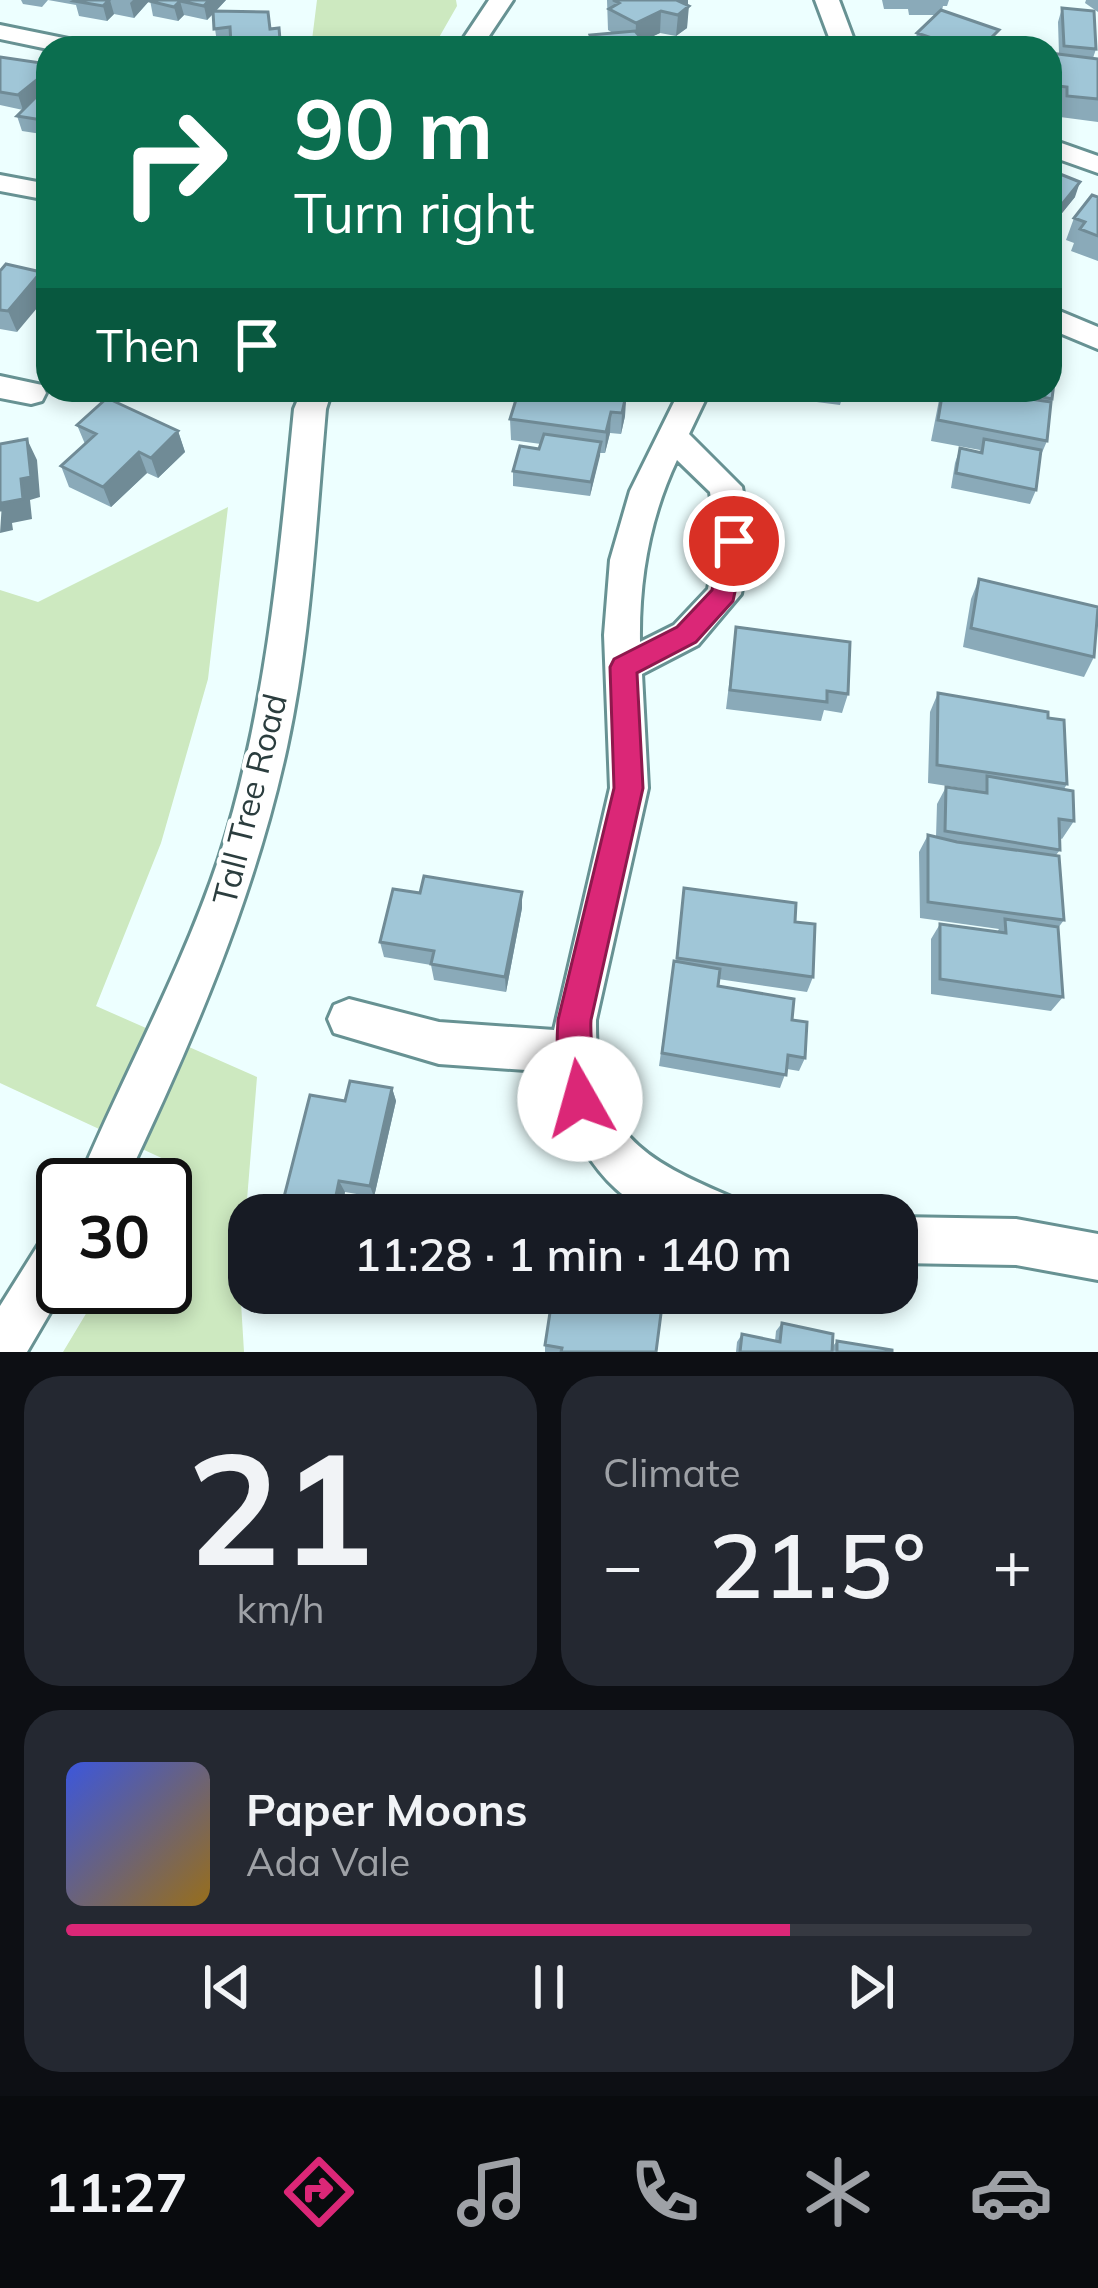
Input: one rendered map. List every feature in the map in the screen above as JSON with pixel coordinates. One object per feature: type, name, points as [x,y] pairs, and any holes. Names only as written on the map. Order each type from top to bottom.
[{"type":"street","points":[[478,36],[501,0]]},
{"type":"street","points":[[826,0],[840,36]]},
{"type":"street","points":[[0,32],[36,39]]},
{"type":"street","points":[[1062,152],[1098,165]]},
{"type":"street","points":[[0,183],[36,190]]},
{"type":"street","points":[[1062,322],[1098,339]]},
{"type":"street","name":"Tall Tree Road","points":[[113,1158],[218,922],[268,744],[313,402]]},
{"type":"street","points":[[664,1194],[626,1169],[580,1099],[572,1052],[574,1020],[629,788],[622,635],[631,540],[646,491],[690,402]]},
{"type":"street","points":[[623,667],[686,635],[724,594],[734,541],[726,487],[675,439]]},
{"type":"street","points":[[349,1019],[439,1042],[572,1052]]},
{"type":"street","points":[[918,1240],[1016,1242],[1098,1257]]},
{"type":"street","points":[[0,1352],[36,1292]]},
{"type":"green space","points":[[317,0],[456,0],[440,36],[312,36]]},
{"type":"green space","points":[[228,507],[208,679],[161,843],[96,1006],[257,1077],[247,1194],[228,1194],[228,1314],[242,1314],[244,1352],[63,1352],[86,1314],[192,1314],[192,1158],[162,1158],[0,1083],[0,590],[38,602]]},
{"type":"building","points":[[76,0],[109,0],[103,6]]},
{"type":"building","points":[[150,0],[209,0],[204,6],[180,1],[174,7]]},
{"type":"building","points":[[613,0],[676,0],[689,6],[678,15],[661,11],[636,23],[609,9],[619,3]]},
{"type":"building","points":[[1062,8],[1094,11],[1096,49],[1064,46]]},
{"type":"building","points":[[941,10],[999,30],[993,36],[917,33]]},
{"type":"building","points":[[213,11],[268,12],[270,29],[279,28],[280,36],[231,36],[230,27],[214,29]]},
{"type":"building","points":[[635,31],[639,36],[590,36]]},
{"type":"building","points":[[1062,54],[1098,59],[1098,99],[1067,96],[1067,87],[1062,86]]},
{"type":"building","points":[[0,57],[36,62],[36,81],[18,95],[0,92]]},
{"type":"building","points":[[36,97],[36,119],[17,116]]},
{"type":"building","points":[[1062,175],[1080,182],[1062,204]]},
{"type":"building","points":[[1092,195],[1098,197],[1098,236],[1080,229],[1085,222],[1074,218]]},
{"type":"building","points":[[6,264],[36,271],[36,278],[8,311],[0,310],[0,271]]},
{"type":"building","points":[[103,402],[116,402],[178,431],[151,458],[139,452],[103,487],[61,466],[96,434],[77,425]]},
{"type":"building","points":[[515,402],[624,402],[622,413],[611,412],[606,432],[510,419]]},
{"type":"building","points":[[941,402],[1051,402],[1047,441],[938,420]]},
{"type":"building","points":[[544,434],[601,442],[591,482],[513,471],[520,446],[539,449]]},
{"type":"building","points":[[27,439],[31,477],[21,479],[23,499],[2,503],[0,510],[0,444]]},
{"type":"building","points":[[984,439],[1041,450],[1036,490],[956,473],[960,448],[982,453]]},
{"type":"building","points":[[979,579],[1098,607],[1094,657],[971,628]]},
{"type":"building","points":[[736,627],[850,642],[848,694],[827,691],[827,702],[730,690]]},
{"type":"building","points":[[938,693],[1048,712],[1048,718],[1064,720],[1067,784],[937,765]]},
{"type":"building","points":[[987,776],[1073,791],[1074,821],[1059,819],[1060,850],[945,831],[946,787],[987,793]]},
{"type":"building","points":[[928,835],[1059,856],[1064,920],[928,902]]},
{"type":"building","points":[[424,876],[522,892],[505,977],[431,964],[434,951],[380,942],[393,889],[420,893]]},
{"type":"building","points":[[684,888],[796,903],[795,922],[815,924],[813,977],[677,958]]},
{"type":"building","points":[[1005,919],[1058,927],[1063,997],[940,979],[940,924],[1006,933]]},
{"type":"building","points":[[674,961],[720,969],[718,986],[794,999],[792,1020],[807,1022],[805,1058],[788,1055],[786,1075],[662,1053]]},
{"type":"building","points":[[350,1081],[392,1088],[370,1186],[339,1181],[336,1194],[285,1194],[310,1095],[345,1101]]},
{"type":"building","points":[[550,1314],[661,1314],[656,1352],[561,1352],[562,1348],[545,1345]]},
{"type":"building","points":[[782,1323],[833,1334],[832,1352],[740,1352],[742,1334],[780,1342]]},
{"type":"building","points":[[837,1341],[892,1350],[892,1352],[837,1352]]},
{"type":"route","points":[[580,1099],[572,1052],[574,1020],[629,788],[623,667],[686,635],[724,594],[734,541]]}]
